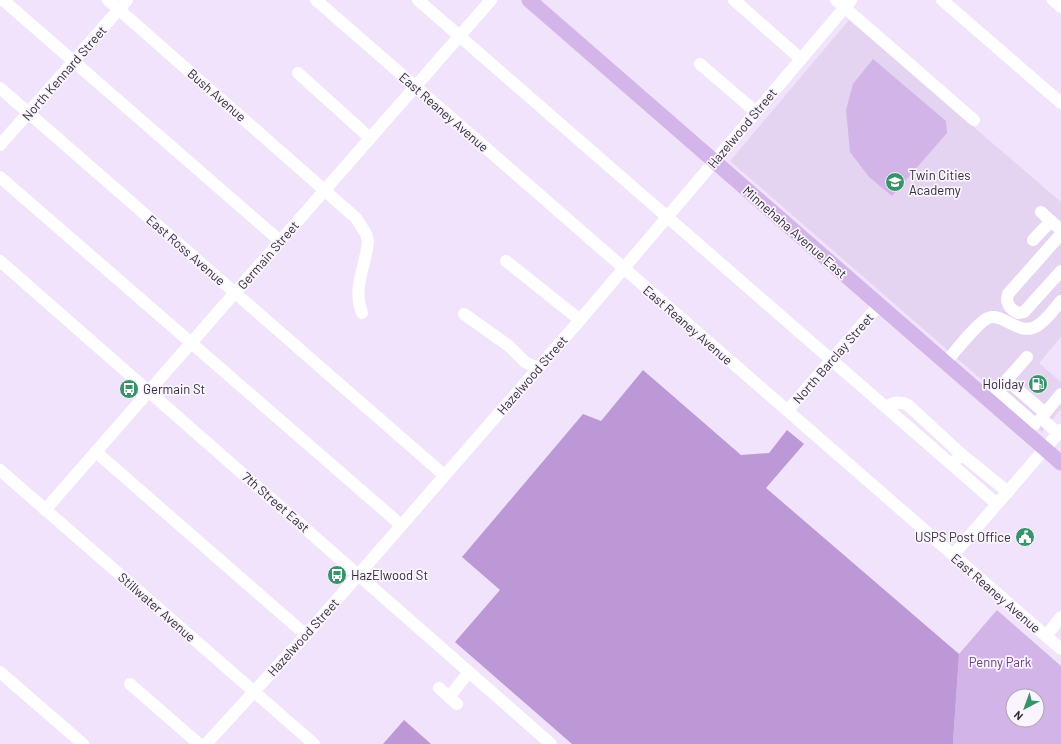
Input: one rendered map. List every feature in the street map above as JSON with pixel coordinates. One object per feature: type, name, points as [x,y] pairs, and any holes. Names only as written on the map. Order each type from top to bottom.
[{"type":"main road","name":"Minnehaha Avenue East","points":[[529,0],[945,363],[992,396],[1037,422],[1045,449],[1061,463]]},
{"type":"street","points":[[3,0],[280,242]]},
{"type":"street","name":"Bush Avenue","points":[[108,0],[325,189],[356,218],[366,234],[367,251],[358,290],[358,299],[362,313]]},
{"type":"street","name":"North Kennard Street","points":[[0,145],[127,0]]},
{"type":"street","name":"East Reaney Avenue","points":[[316,0],[1061,649]]},
{"type":"street","points":[[418,0],[997,504]]},
{"type":"street","name":"Germain Street","points":[[45,510],[491,0]]},
{"type":"street","points":[[734,0],[801,59]]},
{"type":"street","points":[[942,0],[1060,99]]},
{"type":"street","points":[[1053,0],[1061,7]]},
{"type":"street","points":[[844,2],[974,120]]},
{"type":"street","name":"Hazelwood Street","points":[[206,744],[306,635],[624,269],[666,217],[801,59],[844,2]]},
{"type":"street","points":[[700,64],[756,112]]},
{"type":"street","points":[[298,73],[370,138]]},
{"type":"street","name":"East Ross Avenue","points":[[0,88],[444,476]]},
{"type":"street","points":[[0,177],[190,344],[400,525]]},
{"type":"street","points":[[1041,212],[1061,230]]},
{"type":"street","points":[[1033,240],[1051,221]]},
{"type":"street","points":[[1061,234],[1008,294],[1006,298],[1008,304],[1018,313],[1024,312],[1061,271]]},
{"type":"street","name":"7th Street East","points":[[0,261],[551,744]]},
{"type":"street","points":[[506,261],[580,320]]},
{"type":"street","points":[[945,363],[980,324],[988,318],[997,318],[1022,329],[1031,328],[1038,325],[1047,317],[1061,301]]},
{"type":"street","name":"North Barclay Street","points":[[788,410],[879,305]]},
{"type":"street","points":[[464,314],[509,346],[525,362],[537,368]]},
{"type":"street","points":[[992,396],[1027,357]]},
{"type":"street","points":[[953,555],[1060,432],[1037,422],[1007,380]]},
{"type":"street","points":[[1037,422],[1061,394]]},
{"type":"street","points":[[886,407],[902,402],[908,405],[962,454],[1008,492]]},
{"type":"street","points":[[96,452],[306,635]]},
{"type":"street","points":[[952,465],[962,454]]},
{"type":"street","name":"Stillwater Avenue","points":[[0,470],[314,744]]},
{"type":"street","points":[[1046,636],[1061,617]]},
{"type":"street","points":[[0,672],[83,744]]},
{"type":"street","points":[[439,688],[453,700],[469,672]]},
{"type":"street","points":[[130,684],[199,744]]},
{"type":"shaded area","name":"Twin Cities Academy","points":[[849,20],[1061,202],[1061,337],[1039,363],[1061,382],[1061,409],[1042,432],[730,161]]},
{"type":"shaded area","points":[[643,370],[741,455],[769,453],[787,430],[804,444],[766,488],[959,654],[953,744],[572,744],[455,642],[500,590],[462,557],[583,414],[601,421]]},
{"type":"shaded area","points":[[404,720],[431,744],[383,744]]},
{"type":"green space","points":[[873,59],[946,121],[947,133],[892,196],[869,177],[850,152],[846,110],[853,84]]},
{"type":"green space","name":"Penny Park","points":[[997,610],[1061,666],[1061,744],[953,744],[959,654]]},
{"type":"place","name":"Twin Cities Academy","points":[[895,182]]},
{"type":"place","name":"Holiday","points":[[1038,384]]},
{"type":"place","name":"Germain St","points":[[129,389]]},
{"type":"place","name":"USPS Post Office","points":[[1025,537]]},
{"type":"place","name":"HazElwood St","points":[[337,575]]}]
